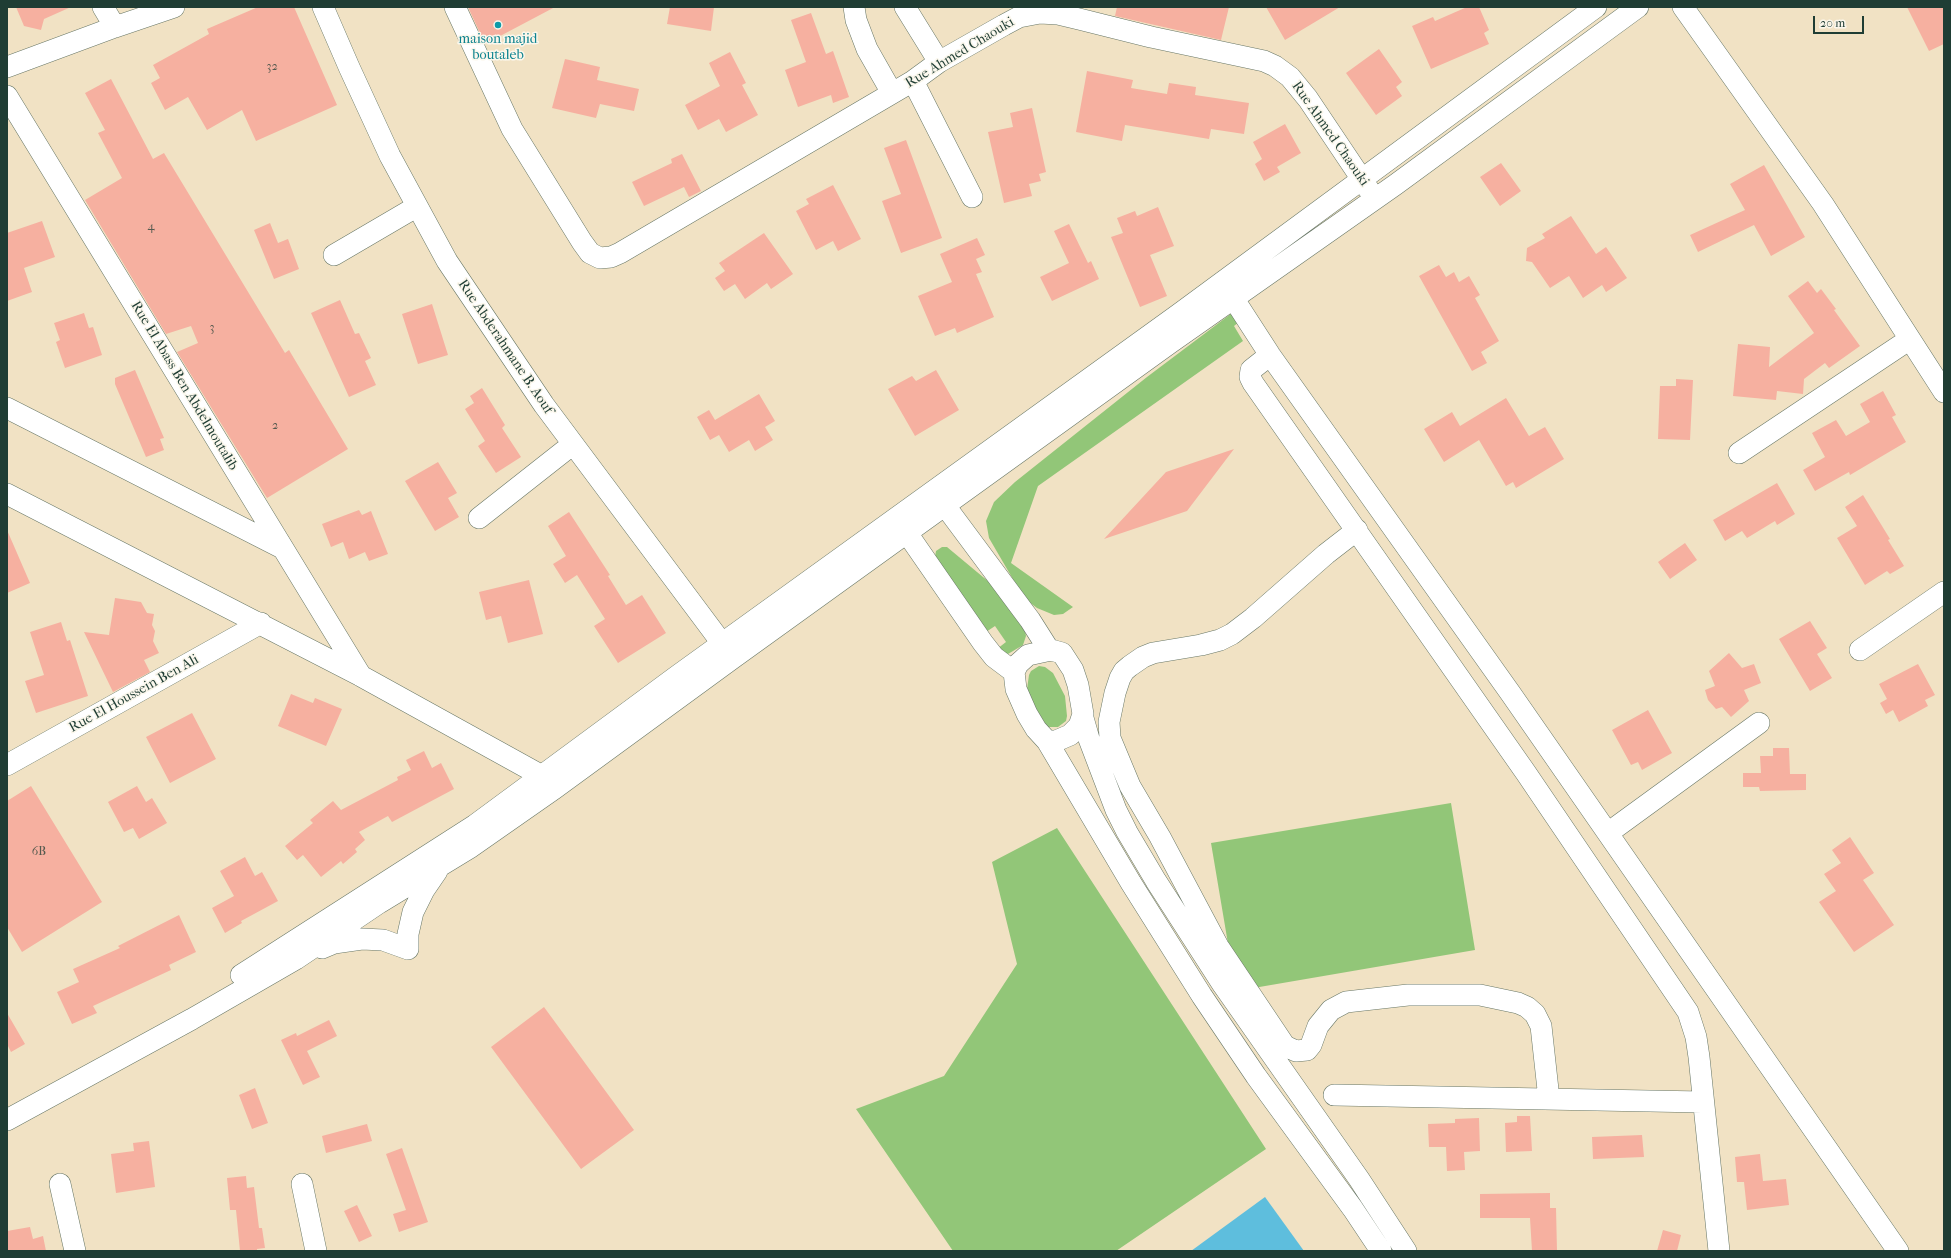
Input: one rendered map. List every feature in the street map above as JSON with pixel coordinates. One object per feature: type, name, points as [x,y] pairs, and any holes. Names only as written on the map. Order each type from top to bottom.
[{"type":"street","points":[[103,7],[116,27]]},
{"type":"street","points":[[7,67],[174,7]]},
{"type":"street","name":"Rue Abderahmane B. Aouf","points":[[323,7],[367,109],[416,207],[467,291],[573,444],[727,651]]},
{"type":"street","name":"Rue Ahmed Chaouki","points":[[455,7],[512,129],[582,242],[590,252],[600,258],[611,257],[632,245],[913,81],[939,62],[1013,20],[1029,15],[1046,13],[1079,19],[1151,37],[1264,61],[1283,71],[1299,87],[1308,99],[1375,199]]},
{"type":"street","points":[[854,7],[856,20],[867,49],[892,92]]},
{"type":"street","points":[[905,7],[939,62]]},
{"type":"street","points":[[14,1108],[294,942],[375,897],[441,866],[471,847],[548,782],[939,498],[1222,282],[1596,7]]},
{"type":"street","points":[[939,498],[1234,299],[1375,199],[1638,7]]},
{"type":"street","points":[[1683,7],[1823,204],[1944,392]]},
{"type":"street","points":[[913,81],[972,197]]},
{"type":"street","name":"Rue El Abass Ben Abdelmoutalib","points":[[7,96],[361,676]]},
{"type":"street","points":[[334,255],[416,207]]},
{"type":"street","points":[[1222,282],[1270,355],[1608,833],[1898,1251]]},
{"type":"street","points":[[1738,453],[1910,339]]},
{"type":"street","points":[[1270,355],[1250,371],[1250,377],[1253,384],[1357,530],[1526,773],[1688,1012],[1696,1037],[1719,1251]]},
{"type":"street","points":[[7,408],[283,548]]},
{"type":"street","points":[[479,518],[573,444]]},
{"type":"street","points":[[7,494],[261,623],[361,676],[548,782]]},
{"type":"street","points":[[939,498],[1030,620],[1049,650]]},
{"type":"street","points":[[902,525],[983,643],[994,657],[1014,672]]},
{"type":"street","points":[[1357,530],[1326,554],[1247,622],[1226,637],[1201,646],[1153,653],[1143,657],[1130,666],[1122,675],[1115,693],[1109,722],[1110,738],[1130,786],[1160,837],[1218,946],[1285,1046],[1296,1052],[1307,1050],[1311,1045],[1318,1026],[1331,1010],[1346,1002],[1408,995],[1480,995],[1518,1003],[1527,1007],[1535,1014],[1541,1026],[1549,1099]]},
{"type":"street","points":[[1860,650],[1944,592]]},
{"type":"street","name":"Rue El Houssein Ben Ali","points":[[7,765],[261,623]]},
{"type":"street","points":[[1381,1251],[1354,1209],[1256,1076],[1202,996],[1119,863],[1047,741],[1036,729],[1022,703],[1015,685],[1014,672],[1018,664],[1028,655],[1049,650],[1062,653],[1073,670],[1081,699],[1083,718],[1088,739],[1126,832],[1223,985],[1359,1179],[1406,1251]]},
{"type":"street","points":[[1047,741],[1056,741],[1070,735],[1077,729],[1083,718]]},
{"type":"street","points":[[1608,833],[1759,723]]},
{"type":"street","points":[[296,959],[375,897],[475,824],[548,782]]},
{"type":"street","points":[[14,1108],[192,1019],[296,959],[334,943],[362,939],[383,940],[408,949],[408,934],[413,912],[424,890],[441,866]]},
{"type":"street","points":[[1334,1095],[1702,1102]]},
{"type":"street","points":[[60,1184],[76,1251]]},
{"type":"street","points":[[302,1184],[316,1251]]},
{"type":"green space","points":[[1232,313],[1239,322],[1234,326],[1243,341],[1038,486],[1011,563],[1073,607],[1063,614],[1054,615],[1037,608],[1029,602],[1014,581],[989,538],[986,521],[994,502],[1015,482],[1147,377]]},
{"type":"green space","points":[[942,547],[947,547],[995,587],[1025,631],[1026,636],[1023,645],[1008,654],[997,649],[1006,642],[995,626],[986,632],[935,557],[936,551]]},
{"type":"green space","points":[[1039,666],[1045,667],[1053,673],[1065,696],[1066,721],[1058,727],[1048,727],[1043,724],[1027,689],[1031,671]]},
{"type":"green space","points":[[1451,803],[1475,950],[1236,991],[1211,843]]},
{"type":"green space","points":[[1057,828],[1266,1149],[1116,1251],[953,1251],[856,1109],[944,1076],[1017,964],[992,862]]},
{"type":"water","points":[[1265,1197],[1304,1251],[1191,1251]]},
{"type":"building","points":[[16,7],[71,7],[44,19],[41,30],[24,26]]},
{"type":"building","points":[[258,7],[294,7],[337,105],[256,141],[242,110],[207,130],[188,97],[165,110],[151,83],[160,78],[153,65],[209,34],[207,29]]},
{"type":"building","name":"maison majid boutaleb","points":[[468,7],[555,7],[485,44]]},
{"type":"building","points":[[670,7],[714,7],[711,31],[667,24]]},
{"type":"building","points":[[1117,7],[1229,7],[1221,40],[1115,16]]},
{"type":"building","points":[[1266,7],[1340,7],[1285,40]]},
{"type":"building","points":[[1467,7],[1479,7],[1489,30],[1484,33],[1489,44],[1431,69],[1412,26],[1433,17],[1435,21]]},
{"type":"building","points":[[1907,7],[1944,7],[1944,44],[1929,51]]},
{"type":"building","points":[[811,13],[826,54],[833,51],[849,97],[833,103],[831,95],[798,107],[785,70],[806,62],[791,20]]},
{"type":"building","points":[[1379,49],[1402,82],[1396,87],[1402,96],[1376,115],[1346,73]]},
{"type":"building","points":[[730,52],[746,83],[742,85],[758,115],[726,132],[719,119],[698,130],[685,105],[720,86],[709,63]]},
{"type":"building","points":[[565,59],[600,67],[597,80],[639,89],[634,111],[600,104],[596,118],[552,108]]},
{"type":"building","points":[[1087,71],[1133,80],[1131,88],[1167,94],[1169,83],[1196,87],[1195,95],[1249,103],[1244,134],[1211,129],[1209,139],[1125,125],[1122,141],[1076,132]]},
{"type":"building","points":[[111,79],[153,159],[164,153],[285,353],[289,350],[348,449],[267,498],[177,352],[198,343],[191,326],[166,334],[85,200],[122,178],[98,133],[105,130],[85,93]]},
{"type":"building","points":[[1032,108],[1046,172],[1039,174],[1041,181],[1029,184],[1032,196],[1004,203],[988,132],[1013,127],[1010,113]]},
{"type":"building","points":[[1285,124],[1301,153],[1277,167],[1280,172],[1264,181],[1255,164],[1262,159],[1253,142]]},
{"type":"building","points":[[906,140],[942,238],[901,253],[882,201],[901,194],[884,148]]},
{"type":"building","points":[[682,154],[701,191],[689,197],[684,187],[644,206],[632,182],[672,163],[671,159]]},
{"type":"building","points":[[1501,163],[1521,191],[1500,206],[1480,177]]},
{"type":"building","points":[[1764,165],[1805,237],[1771,256],[1754,225],[1698,252],[1690,235],[1745,210],[1730,184]]},
{"type":"building","points":[[833,185],[861,239],[838,251],[833,241],[816,250],[796,211],[809,204],[806,199]]},
{"type":"building","points":[[1158,207],[1174,246],[1150,255],[1167,296],[1140,307],[1111,237],[1123,233],[1117,218],[1135,211],[1137,216]]},
{"type":"building","points":[[1571,216],[1596,254],[1606,247],[1627,278],[1606,292],[1602,285],[1583,298],[1569,276],[1550,288],[1532,262],[1526,261],[1527,248],[1545,238],[1542,234]]},
{"type":"building","points":[[42,221],[55,257],[24,268],[32,292],[7,301],[7,233]]},
{"type":"building","points":[[270,223],[278,243],[288,239],[299,269],[274,279],[254,230]]},
{"type":"building","points":[[1069,224],[1088,263],[1091,261],[1099,279],[1052,301],[1040,277],[1069,263],[1054,231]]},
{"type":"building","points":[[764,233],[793,274],[771,289],[767,283],[745,299],[735,284],[724,291],[715,278],[725,271],[719,263]]},
{"type":"building","points":[[977,238],[985,255],[976,259],[982,272],[976,274],[994,317],[957,333],[955,328],[935,336],[918,296],[952,282],[940,254]]},
{"type":"building","points":[[1439,265],[1446,277],[1454,272],[1459,282],[1469,276],[1480,295],[1475,298],[1499,341],[1481,352],[1487,363],[1472,371],[1419,276]]},
{"type":"building","points":[[1808,281],[1817,293],[1821,289],[1860,346],[1829,368],[1825,363],[1804,379],[1803,394],[1777,391],[1776,400],[1733,396],[1738,344],[1770,347],[1769,367],[1814,333],[1788,296]]},
{"type":"building","points":[[340,300],[355,334],[359,333],[371,358],[365,361],[376,385],[349,397],[311,313]]},
{"type":"building","points":[[432,304],[448,355],[418,364],[402,314]]},
{"type":"building","points":[[84,313],[89,328],[93,327],[102,355],[65,368],[56,342],[60,340],[54,323]]},
{"type":"building","points":[[135,370],[164,438],[160,439],[164,450],[146,457],[115,384],[115,378]]},
{"type":"building","points":[[936,370],[959,410],[915,436],[888,389],[912,376],[916,381]]},
{"type":"building","points":[[1676,379],[1693,380],[1690,440],[1658,439],[1660,386],[1676,386]]},
{"type":"building","points":[[482,388],[505,425],[502,428],[521,457],[496,473],[478,446],[485,441],[465,409],[474,403],[470,396]]},
{"type":"building","points":[[1883,391],[1896,415],[1892,417],[1906,442],[1850,475],[1849,472],[1815,491],[1803,470],[1825,457],[1812,433],[1836,420],[1846,436],[1870,422],[1860,404]]},
{"type":"building","points":[[759,394],[775,421],[765,427],[773,440],[755,451],[749,440],[729,452],[719,435],[710,440],[697,417],[709,410],[715,420]]},
{"type":"building","points":[[1506,398],[1529,436],[1545,427],[1564,459],[1516,488],[1513,482],[1506,486],[1479,440],[1444,462],[1424,429],[1452,412],[1460,426]]},
{"type":"building","points":[[1234,449],[1187,511],[1104,539],[1166,472]]},
{"type":"building","points":[[438,462],[457,493],[448,498],[459,517],[435,531],[405,481]]},
{"type":"building","points":[[1777,483],[1795,514],[1777,525],[1775,521],[1747,538],[1742,531],[1725,541],[1713,520]]},
{"type":"building","points":[[1863,495],[1890,539],[1888,540],[1904,566],[1890,574],[1887,571],[1865,585],[1837,538],[1857,526],[1845,507]]},
{"type":"building","points":[[359,510],[362,515],[371,511],[388,554],[369,561],[365,552],[349,559],[343,542],[331,547],[322,524]]},
{"type":"building","points":[[569,512],[610,575],[608,576],[626,605],[642,595],[666,633],[618,663],[594,626],[605,619],[577,575],[565,583],[553,564],[566,556],[548,526]]},
{"type":"building","points":[[7,530],[30,583],[7,593]]},
{"type":"building","points":[[1685,543],[1697,560],[1670,579],[1658,562]]},
{"type":"building","points":[[529,580],[543,634],[508,643],[501,616],[486,620],[479,592]]},
{"type":"building","points":[[115,598],[141,602],[147,613],[154,614],[152,625],[155,631],[153,641],[159,653],[144,660],[150,672],[113,692],[84,632],[109,635]]},
{"type":"building","points":[[1810,621],[1827,648],[1817,654],[1832,678],[1810,691],[1779,639]]},
{"type":"building","points":[[61,622],[67,641],[70,640],[88,696],[36,713],[25,681],[44,675],[30,632]]},
{"type":"building","points":[[1729,653],[1742,668],[1754,664],[1761,683],[1744,690],[1749,701],[1731,717],[1722,707],[1716,709],[1708,700],[1705,690],[1715,686],[1709,671]]},
{"type":"building","points":[[1918,664],[1935,695],[1925,700],[1928,706],[1899,722],[1893,710],[1886,714],[1880,703],[1887,699],[1879,684]]},
{"type":"building","points":[[291,694],[313,703],[315,698],[342,709],[326,746],[278,726]]},
{"type":"building","points":[[1648,710],[1672,753],[1642,770],[1638,762],[1631,765],[1612,730]]},
{"type":"building","points":[[192,713],[216,759],[170,783],[146,737]]},
{"type":"building","points":[[1773,748],[1789,748],[1790,774],[1806,774],[1806,790],[1760,791],[1759,787],[1743,787],[1743,773],[1761,773],[1760,756],[1773,756]]},
{"type":"building","points":[[424,751],[432,768],[441,763],[454,789],[392,822],[388,816],[359,832],[365,840],[355,849],[357,852],[343,864],[341,861],[321,877],[303,855],[297,860],[285,846],[313,823],[310,820],[333,801],[341,810],[398,780],[397,777],[411,770],[406,760]]},
{"type":"building","points":[[31,786],[102,902],[22,952],[7,927],[7,801]]},
{"type":"building","points":[[137,786],[146,802],[152,798],[167,823],[139,839],[133,828],[124,832],[108,802]]},
{"type":"building","points":[[1850,837],[1874,873],[1863,880],[1894,925],[1854,952],[1819,902],[1836,891],[1824,874],[1841,863],[1832,850]]},
{"type":"building","points":[[245,857],[255,876],[262,872],[278,901],[241,921],[242,923],[225,933],[212,908],[234,896],[220,871]]},
{"type":"building","points":[[179,915],[196,952],[169,965],[171,970],[93,1006],[97,1013],[72,1024],[57,992],[79,982],[73,969],[120,948],[118,946]]},
{"type":"building","points":[[544,1007],[634,1130],[581,1169],[491,1047]]},
{"type":"building","points":[[7,1013],[25,1044],[11,1052],[7,1044]]},
{"type":"building","points":[[329,1020],[337,1036],[307,1051],[320,1077],[303,1085],[281,1040],[296,1033],[297,1036]]},
{"type":"building","points":[[255,1088],[268,1123],[252,1129],[239,1095]]},
{"type":"building","points":[[1517,1116],[1530,1116],[1532,1151],[1506,1152],[1505,1123],[1517,1122]]},
{"type":"building","points":[[1479,1118],[1480,1151],[1464,1152],[1465,1170],[1447,1171],[1446,1147],[1429,1147],[1428,1124],[1455,1123],[1455,1119]]},
{"type":"building","points":[[367,1124],[372,1141],[326,1153],[322,1136]]},
{"type":"building","points":[[1642,1135],[1644,1157],[1593,1159],[1592,1137]]},
{"type":"building","points":[[149,1141],[155,1187],[116,1193],[111,1154],[134,1151],[133,1143]]},
{"type":"building","points":[[402,1148],[428,1222],[399,1232],[393,1214],[406,1210],[386,1154]]},
{"type":"building","points":[[1760,1154],[1763,1181],[1786,1179],[1789,1205],[1747,1210],[1744,1182],[1737,1182],[1735,1157]]},
{"type":"building","points":[[246,1176],[247,1188],[254,1187],[259,1228],[262,1228],[265,1248],[257,1249],[257,1251],[240,1251],[236,1210],[230,1210],[227,1178]]},
{"type":"building","points":[[1550,1193],[1550,1208],[1556,1208],[1557,1251],[1532,1251],[1530,1218],[1480,1218],[1480,1194]]},
{"type":"building","points":[[357,1205],[372,1236],[359,1242],[344,1211]]},
{"type":"building","points":[[30,1227],[33,1239],[43,1236],[46,1251],[7,1251],[7,1231]]},
{"type":"building","points":[[1663,1230],[1681,1235],[1677,1251],[1657,1251]]},
{"type":"place","name":"maison majid boutaleb","points":[[498,25]]}]
